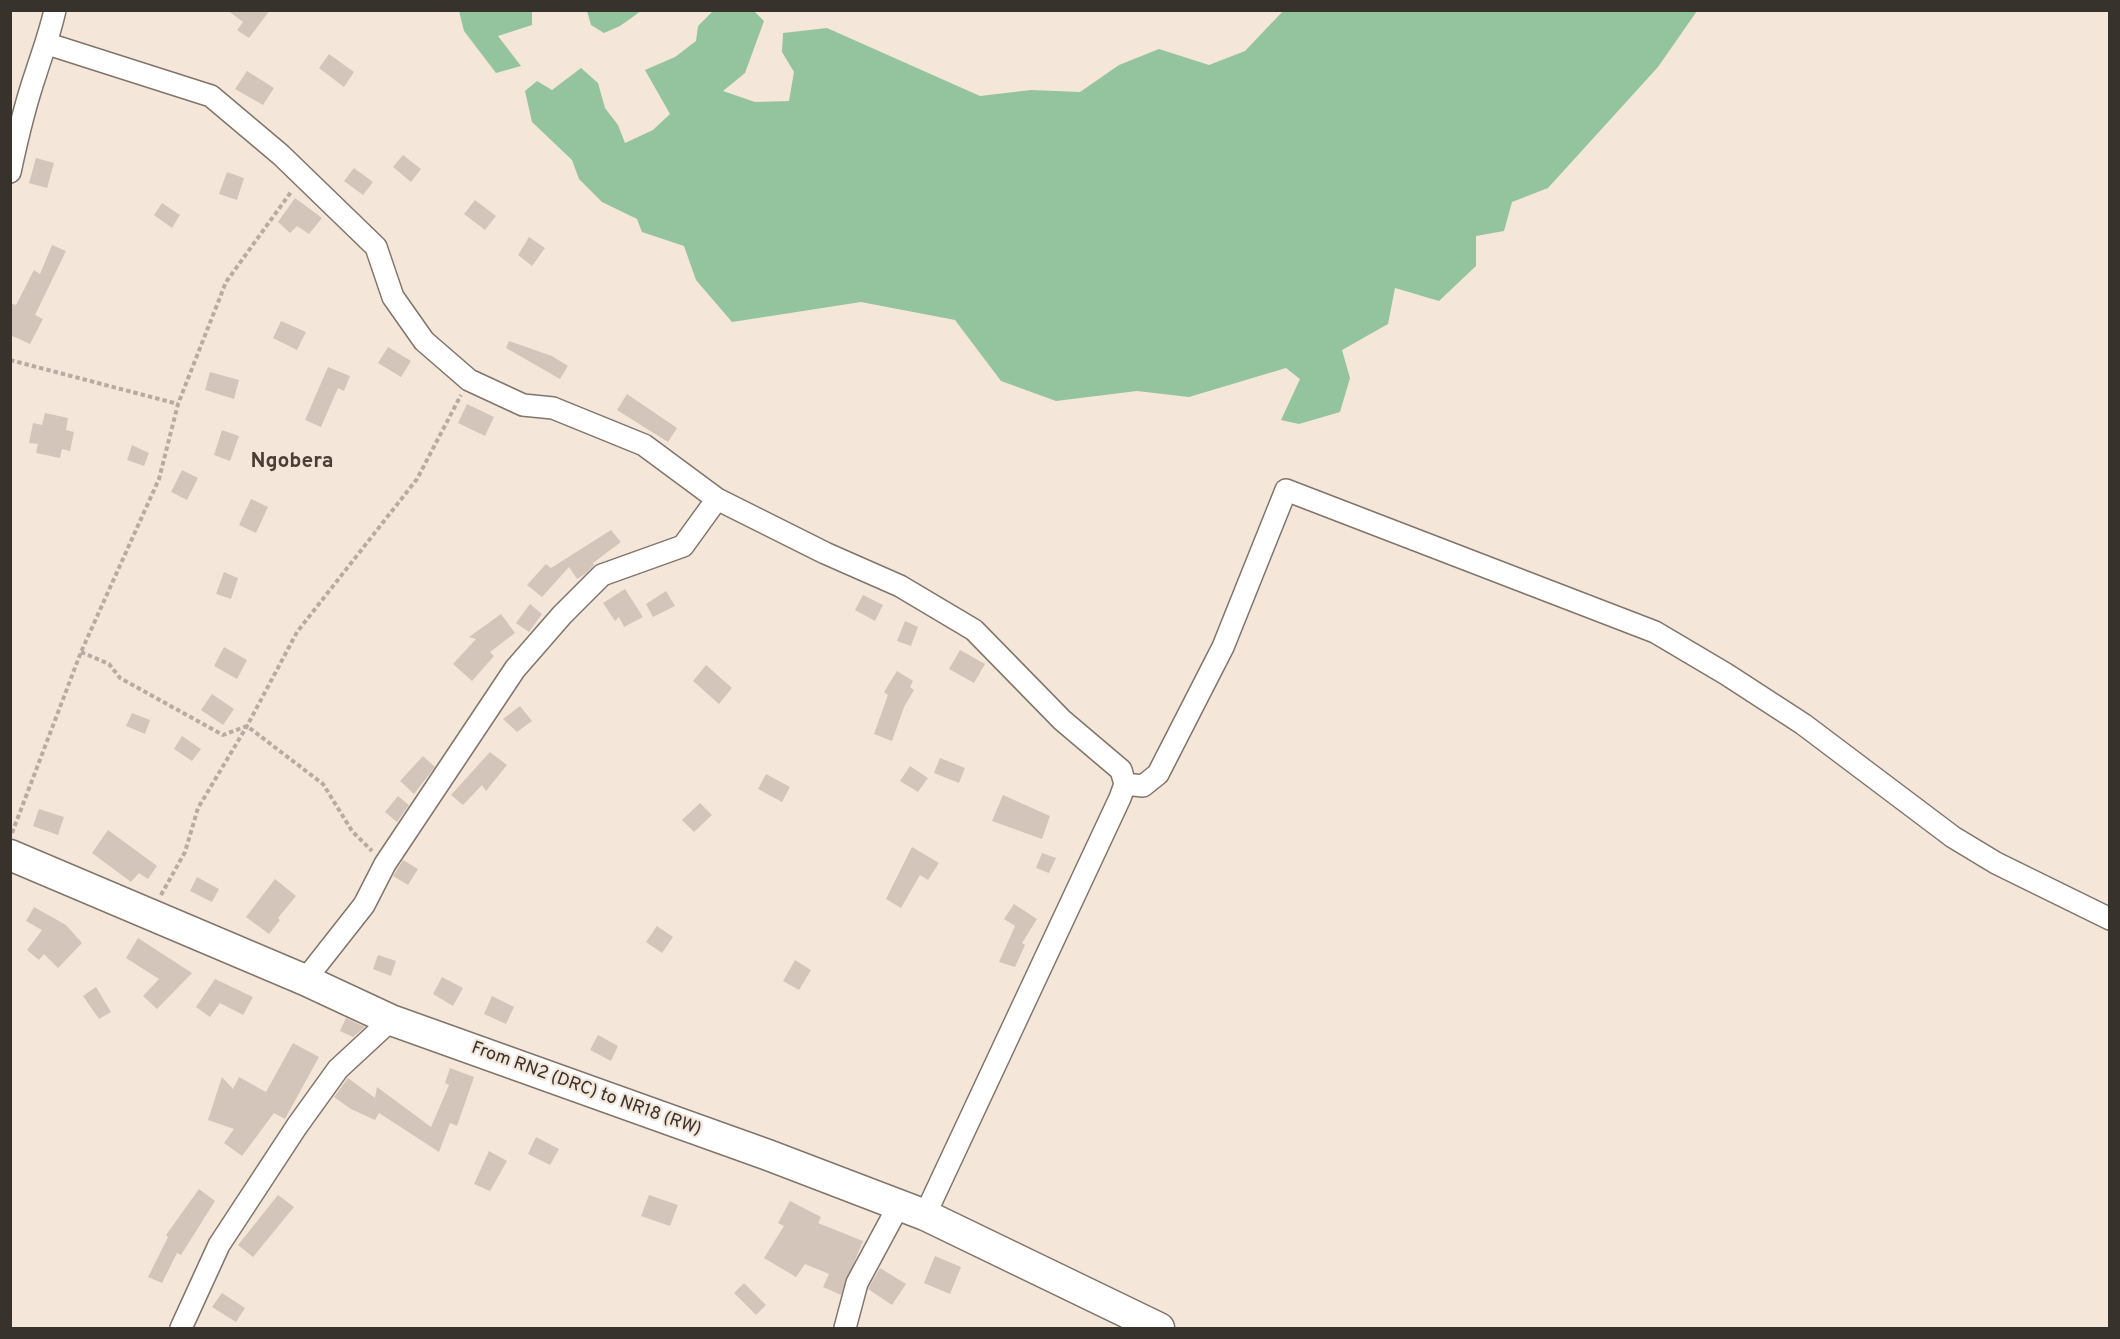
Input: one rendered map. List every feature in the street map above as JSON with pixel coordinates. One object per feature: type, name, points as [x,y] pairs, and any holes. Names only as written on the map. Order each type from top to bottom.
[{"type":"main road","name":"From RN2 (DRC) to NR18 (RW)","points":[[10,855],[305,980],[391,1020],[757,1151],[912,1210],[1158,1329]]},
{"type":"street","points":[[10,172],[36,72],[48,44],[55,10]]},
{"type":"street","points":[[48,44],[211,96],[303,176],[376,247],[393,297],[424,341],[469,380],[523,405],[553,408],[644,445],[717,499],[825,554],[900,586],[974,630],[1062,720],[1121,770],[1125,784],[1012,1034],[912,1210],[857,1283],[845,1329]]},
{"type":"street","points":[[1125,784],[1143,786],[1158,774],[1223,647],[1286,490],[1655,632],[1726,674],[1803,724],[1953,837],[1996,863],[2109,919]]},
{"type":"street","points":[[305,980],[364,904],[386,864],[515,669],[562,615],[602,575],[683,546],[717,499]]},
{"type":"street","points":[[181,1329],[197,1288],[219,1245],[297,1126],[338,1069],[391,1020]]},
{"type":"path","points":[[10,837],[81,652],[159,479],[178,404],[226,282],[303,176]]},
{"type":"path","points":[[10,360],[178,404]]},
{"type":"path","points":[[151,915],[185,852],[198,808],[247,726],[297,632],[417,479],[469,380]]},
{"type":"path","points":[[81,652],[109,664],[120,678],[223,735],[247,726]]},
{"type":"path","points":[[247,726],[323,784],[352,831],[386,864]]},
{"type":"green space","points":[[587,10],[641,11],[620,26],[604,33],[591,25]]},
{"type":"green space","points":[[714,10],[754,11],[764,21],[745,73],[723,91],[755,102],[789,101],[794,72],[782,52],[783,33],[827,28],[980,96],[1031,90],[1080,92],[1119,65],[1159,49],[1209,65],[1245,51],[1283,11],[1697,11],[1658,67],[1548,188],[1512,202],[1504,231],[1476,236],[1476,266],[1439,301],[1395,288],[1388,324],[1342,350],[1350,378],[1340,412],[1299,424],[1281,420],[1300,379],[1286,368],[1189,397],[1137,391],[1056,401],[1001,381],[955,320],[861,302],[732,322],[696,280],[684,246],[642,232],[637,219],[602,202],[579,179],[572,160],[532,122],[525,91],[537,81],[552,90],[581,68],[598,83],[605,108],[618,125],[625,143],[653,130],[670,114],[645,70],[675,57],[696,41],[698,26]]},
{"type":"green space","points":[[459,11],[532,11],[532,25],[498,36],[521,66],[496,73],[464,31]]},
{"type":"building","points":[[227,10],[270,10],[249,38],[237,30],[243,22]]},
{"type":"building","points":[[329,54],[354,72],[344,87],[319,68]]},
{"type":"building","points":[[247,71],[274,88],[263,105],[235,89]]},
{"type":"building","points":[[403,155],[421,169],[411,182],[393,167]]},
{"type":"building","points":[[36,158],[54,163],[47,188],[29,183]]},
{"type":"building","points":[[354,168],[373,182],[363,195],[344,181]]},
{"type":"building","points":[[227,172],[244,178],[237,200],[219,194]]},
{"type":"building","points":[[295,198],[322,218],[309,234],[297,226],[290,233],[278,222]]},
{"type":"building","points":[[475,200],[496,216],[485,230],[464,214]]},
{"type":"building","points":[[162,203],[180,215],[172,228],[154,215]]},
{"type":"building","points":[[529,237],[545,248],[532,266],[518,255]]},
{"type":"building","points":[[52,245],[66,251],[35,315],[43,319],[30,344],[10,335],[10,303],[16,305],[34,270],[40,274]]},
{"type":"building","points":[[281,321],[306,332],[297,350],[273,338]]},
{"type":"building","points":[[509,341],[552,356],[568,366],[560,379],[506,348]]},
{"type":"building","points":[[388,347],[411,361],[401,377],[378,363]]},
{"type":"building","points":[[328,367],[350,376],[344,391],[338,388],[321,427],[305,420]]},
{"type":"building","points":[[210,372],[239,380],[234,399],[205,390]]},
{"type":"building","points":[[627,394],[677,428],[668,442],[617,410]]},
{"type":"building","points":[[467,404],[494,417],[485,436],[458,423]]},
{"type":"building","points":[[45,413],[68,418],[66,430],[74,432],[70,451],[62,449],[60,458],[36,453],[38,444],[29,443],[33,423],[42,425]]},
{"type":"building","points":[[222,430],[239,436],[230,461],[214,455]]},
{"type":"building","points":[[132,445],[149,453],[144,466],[127,460]]},
{"type":"building","points":[[182,470],[198,478],[187,500],[171,492]]},
{"type":"building","points":[[251,499],[268,507],[256,533],[239,525]]},
{"type":"building","points":[[611,530],[621,542],[593,563],[594,565],[585,574],[577,579],[569,567],[542,597],[527,585],[546,564],[551,568]]},
{"type":"building","points":[[224,572],[238,578],[231,599],[216,594]]},
{"type":"building","points":[[625,589],[643,617],[624,627],[619,617],[615,621],[603,603]]},
{"type":"building","points":[[666,591],[675,606],[653,617],[646,604]]},
{"type":"building","points":[[863,595],[883,605],[875,621],[855,610]]},
{"type":"building","points":[[530,604],[542,614],[529,632],[516,623]]},
{"type":"building","points":[[501,614],[515,633],[490,652],[494,656],[472,681],[453,664],[476,639],[469,637]]},
{"type":"building","points":[[905,621],[918,627],[911,646],[897,641]]},
{"type":"building","points":[[224,647],[247,660],[237,679],[214,666]]},
{"type":"building","points":[[960,650],[985,664],[974,683],[949,669]]},
{"type":"building","points":[[706,665],[732,688],[719,704],[693,681]]},
{"type":"building","points":[[897,671],[913,681],[910,687],[914,690],[904,707],[892,741],[874,734],[888,695],[884,692]]},
{"type":"building","points":[[212,694],[234,709],[223,725],[201,710]]},
{"type":"building","points":[[520,706],[532,721],[517,732],[503,719]]},
{"type":"building","points":[[132,713],[150,720],[145,734],[126,726]]},
{"type":"building","points":[[182,736],[201,749],[192,761],[174,749]]},
{"type":"building","points":[[490,752],[507,765],[486,791],[482,785],[463,805],[451,795]]},
{"type":"building","points":[[423,756],[435,767],[414,794],[400,781]]},
{"type":"building","points":[[940,758],[965,768],[959,783],[934,773]]},
{"type":"building","points":[[910,766],[928,778],[918,792],[900,781]]},
{"type":"building","points":[[766,774],[790,787],[782,802],[758,789]]},
{"type":"building","points":[[1003,795],[1050,816],[1042,839],[992,821]]},
{"type":"building","points":[[398,796],[409,805],[397,822],[385,812]]},
{"type":"building","points":[[700,803],[712,815],[694,832],[682,820]]},
{"type":"building","points":[[39,809],[64,817],[58,835],[33,826]]},
{"type":"building","points":[[108,830],[157,866],[148,879],[139,873],[131,882],[92,853]]},
{"type":"building","points":[[912,847],[939,863],[928,880],[920,875],[901,908],[886,899]]},
{"type":"building","points":[[1042,853],[1056,858],[1049,873],[1036,868]]},
{"type":"building","points":[[403,860],[418,869],[408,885],[393,876]]},
{"type":"building","points":[[197,877],[219,889],[212,902],[190,891]]},
{"type":"building","points":[[275,879],[296,896],[278,918],[280,920],[269,934],[246,917]]},
{"type":"building","points":[[1014,904],[1037,919],[1022,943],[1025,945],[1015,967],[999,962],[1015,926],[1004,919]]},
{"type":"building","points":[[34,907],[66,925],[82,943],[58,968],[44,954],[39,960],[27,950],[42,930],[26,921]]},
{"type":"building","points":[[657,926],[673,937],[662,953],[646,942]]},
{"type":"building","points":[[138,938],[192,973],[157,1009],[143,996],[159,979],[126,958]]},
{"type":"building","points":[[378,955],[396,961],[391,976],[373,969]]},
{"type":"building","points":[[795,960],[811,970],[799,990],[783,981]]},
{"type":"building","points":[[442,977],[463,988],[453,1006],[433,994]]},
{"type":"building","points":[[215,979],[253,997],[243,1015],[220,1003],[210,1017],[196,1007]]},
{"type":"building","points":[[96,987],[111,1012],[99,1019],[83,996]]},
{"type":"building","points":[[492,996],[514,1007],[506,1024],[484,1014]]},
{"type":"building","points":[[346,1018],[365,1027],[353,1037],[340,1031]]},
{"type":"building","points":[[598,1035],[618,1046],[611,1061],[590,1050]]},
{"type":"building","points":[[293,1043],[319,1057],[285,1119],[274,1113],[242,1156],[224,1143],[234,1129],[208,1120],[222,1077],[233,1089],[239,1077],[266,1092]]},
{"type":"building","points":[[450,1068],[474,1077],[457,1126],[450,1123],[439,1152],[379,1113],[375,1120],[351,1109],[334,1097],[348,1078],[375,1098],[377,1087],[431,1127],[449,1085],[445,1083]]},
{"type":"building","points":[[536,1137],[559,1149],[550,1165],[528,1154]]},
{"type":"building","points":[[489,1151],[507,1161],[490,1191],[474,1184]]},
{"type":"building","points":[[199,1189],[215,1201],[181,1255],[177,1253],[162,1283],[148,1277],[168,1237],[166,1235]]},
{"type":"building","points":[[278,1195],[294,1207],[253,1257],[238,1245]]},
{"type":"building","points":[[649,1195],[678,1205],[670,1226],[641,1216]]},
{"type":"building","points":[[790,1201],[821,1217],[818,1223],[863,1241],[841,1295],[823,1287],[829,1274],[805,1264],[796,1277],[764,1258],[784,1226],[778,1223]]},
{"type":"building","points":[[935,1256],[961,1267],[950,1294],[924,1283]]},
{"type":"building","points":[[880,1268],[906,1284],[892,1305],[868,1289]]},
{"type":"building","points":[[744,1283],[766,1305],[756,1315],[734,1293]]},
{"type":"building","points":[[222,1293],[245,1308],[236,1322],[212,1307]]},
{"type":"district","name":"Ngobera","points":[[292,463]]}]
